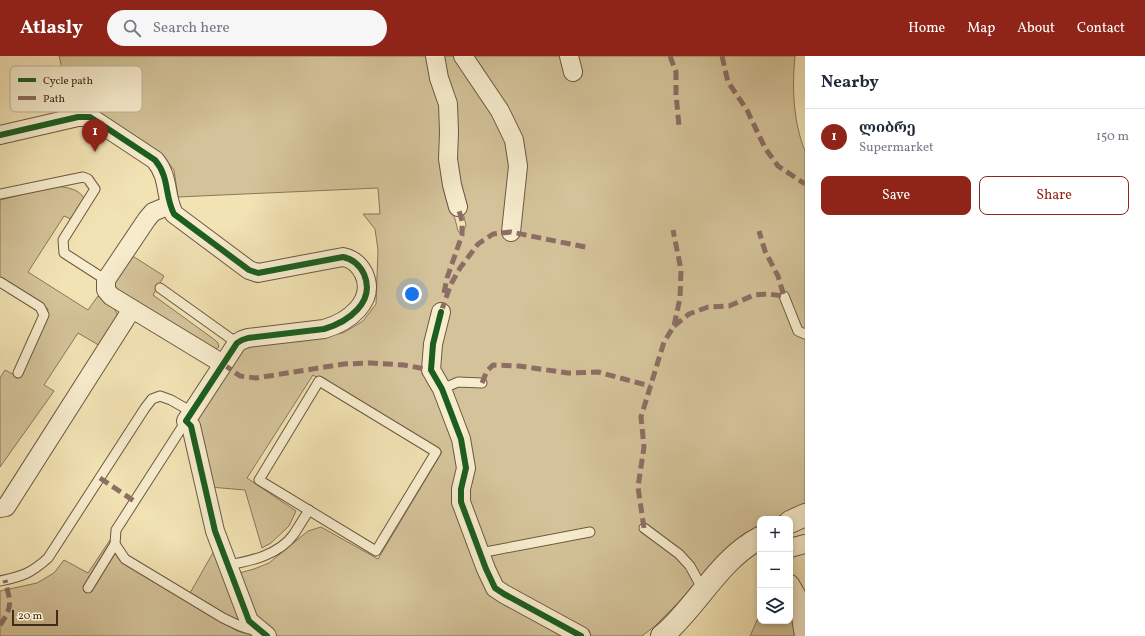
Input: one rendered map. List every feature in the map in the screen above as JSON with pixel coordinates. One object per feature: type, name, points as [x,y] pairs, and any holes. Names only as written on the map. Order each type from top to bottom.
[{"type":"street","points":[[434,56],[439,78],[448,104],[448,159],[452,185],[458,207]]},
{"type":"street","points":[[463,56],[500,112],[514,140],[518,166],[511,232]]},
{"type":"street","points":[[0,135],[78,117],[90,117],[155,160],[162,169],[170,205],[174,214],[249,270],[258,273],[343,257],[352,259],[363,272],[367,281],[367,292],[364,300],[347,319],[335,326],[324,329],[242,340],[237,344],[223,364],[189,417],[215,531],[249,621],[261,631]]},
{"type":"street","points":[[170,205],[153,212],[147,219],[106,280],[106,290],[111,296],[223,364]]},
{"type":"street","points":[[0,508],[6,507],[132,309]]},
{"type":"street","points":[[440,312],[432,344],[431,370],[442,389],[461,439],[466,468],[461,489],[461,502],[495,588],[581,636]]},
{"type":"street","points":[[793,520],[805,514]]},
{"type":"street","points":[[793,547],[805,544]]},
{"type":"street","points":[[662,636],[690,608],[702,590],[756,545]]},
{"type":"street","points":[[792,588],[798,598],[804,636]]},
{"type":"lane","points":[[0,194],[83,176],[88,179],[95,189],[63,240],[64,253],[106,280]]},
{"type":"lane","points":[[0,282],[40,307],[44,315],[18,373]]},
{"type":"lane","points":[[160,288],[237,344]]},
{"type":"lane","points":[[784,296],[798,332],[805,334]]},
{"type":"lane","points":[[319,381],[436,452],[376,551],[309,510],[259,480],[319,381]]},
{"type":"lane","points":[[442,389],[458,382],[482,383]]},
{"type":"lane","points":[[0,581],[20,577],[34,571],[48,558],[144,408],[152,400],[160,396],[171,400],[189,417],[116,530],[115,544],[88,588]]},
{"type":"lane","points":[[228,565],[249,561],[264,556],[285,544],[294,535],[309,510]]},
{"type":"lane","points":[[644,528],[679,554],[690,566],[702,590]]},
{"type":"lane","points":[[480,553],[590,532]]},
{"type":"lane","points":[[115,544],[125,559],[223,618],[240,626],[261,631]]},
{"type":"shaded area","points":[[59,56],[431,56],[439,88],[447,201],[455,219],[458,231],[462,235],[466,225],[461,205],[439,56],[795,56],[794,104],[798,128],[805,151],[805,506],[779,516],[757,516],[757,528],[744,536],[655,626],[642,636],[274,636],[259,625],[239,573],[269,563],[308,531],[321,527],[378,559],[442,452],[313,375],[247,478],[296,511],[289,526],[271,543],[262,548],[245,490],[210,487],[197,421],[242,351],[251,345],[343,333],[363,321],[376,304],[378,250],[375,229],[363,214],[380,214],[378,188],[178,197],[174,170],[161,154],[80,113],[142,112],[142,66],[62,66]]},
{"type":"shaded area","points":[[56,186],[69,188],[76,191],[83,196],[85,200],[73,220],[64,216],[28,272],[88,310],[98,296],[114,308],[118,316],[102,347],[78,333],[44,385],[54,391],[0,467],[0,378],[5,370],[20,378],[46,320],[48,309],[0,278],[0,200]]},
{"type":"shaded area","points":[[131,255],[164,276],[153,295],[215,340],[219,347],[213,351],[113,289],[113,278]]},
{"type":"shaded area","points":[[110,540],[114,552],[121,562],[237,631],[256,636],[0,636],[0,591],[37,583],[54,573],[64,560],[88,573]]},
{"type":"shaded area","points":[[214,551],[245,621],[236,622],[190,593]]},
{"type":"shaded area","points":[[793,594],[805,636],[750,636],[757,621],[757,624],[793,624]]},
{"type":"marked path","points":[[670,56],[676,72],[676,94],[679,126]]},
{"type":"marked path","points":[[722,56],[728,82],[747,110],[765,148],[778,166],[805,184]]},
{"type":"marked path","points":[[444,293],[447,278],[462,235],[462,221],[458,207]]},
{"type":"marked path","points":[[644,528],[638,487],[644,447],[641,417],[664,342],[674,326],[680,298],[681,270],[673,230]]},
{"type":"marked path","points":[[674,326],[689,314],[708,307],[729,306],[754,295],[768,294],[784,296],[778,276],[765,251],[759,231]]},
{"type":"marked path","points":[[441,312],[451,284],[460,268],[478,244],[493,234],[511,232],[590,248]]},
{"type":"marked path","points":[[223,364],[240,376],[256,378],[344,364],[371,363],[404,365],[431,370]]},
{"type":"marked path","points":[[482,383],[487,371],[493,365],[519,366],[568,373],[598,372],[650,386]]},
{"type":"marked path","points":[[100,478],[134,501]]},
{"type":"marked path","points":[[0,625],[7,613],[10,603],[5,580]]},
{"type":"cycle path","points":[[0,135],[78,117],[90,117],[155,160],[163,173],[169,200],[174,214],[249,270],[258,273],[343,257],[355,262],[364,274],[367,284],[363,302],[350,316],[333,326],[324,329],[248,338],[237,343],[186,421],[191,426],[215,531],[249,621],[267,636]]},
{"type":"cycle path","points":[[441,312],[433,344],[431,370],[442,389],[461,439],[466,468],[461,489],[461,502],[486,569],[495,588],[581,636]]},
{"type":"place","name":"ლიბრე","points":[[95,152]]}]
